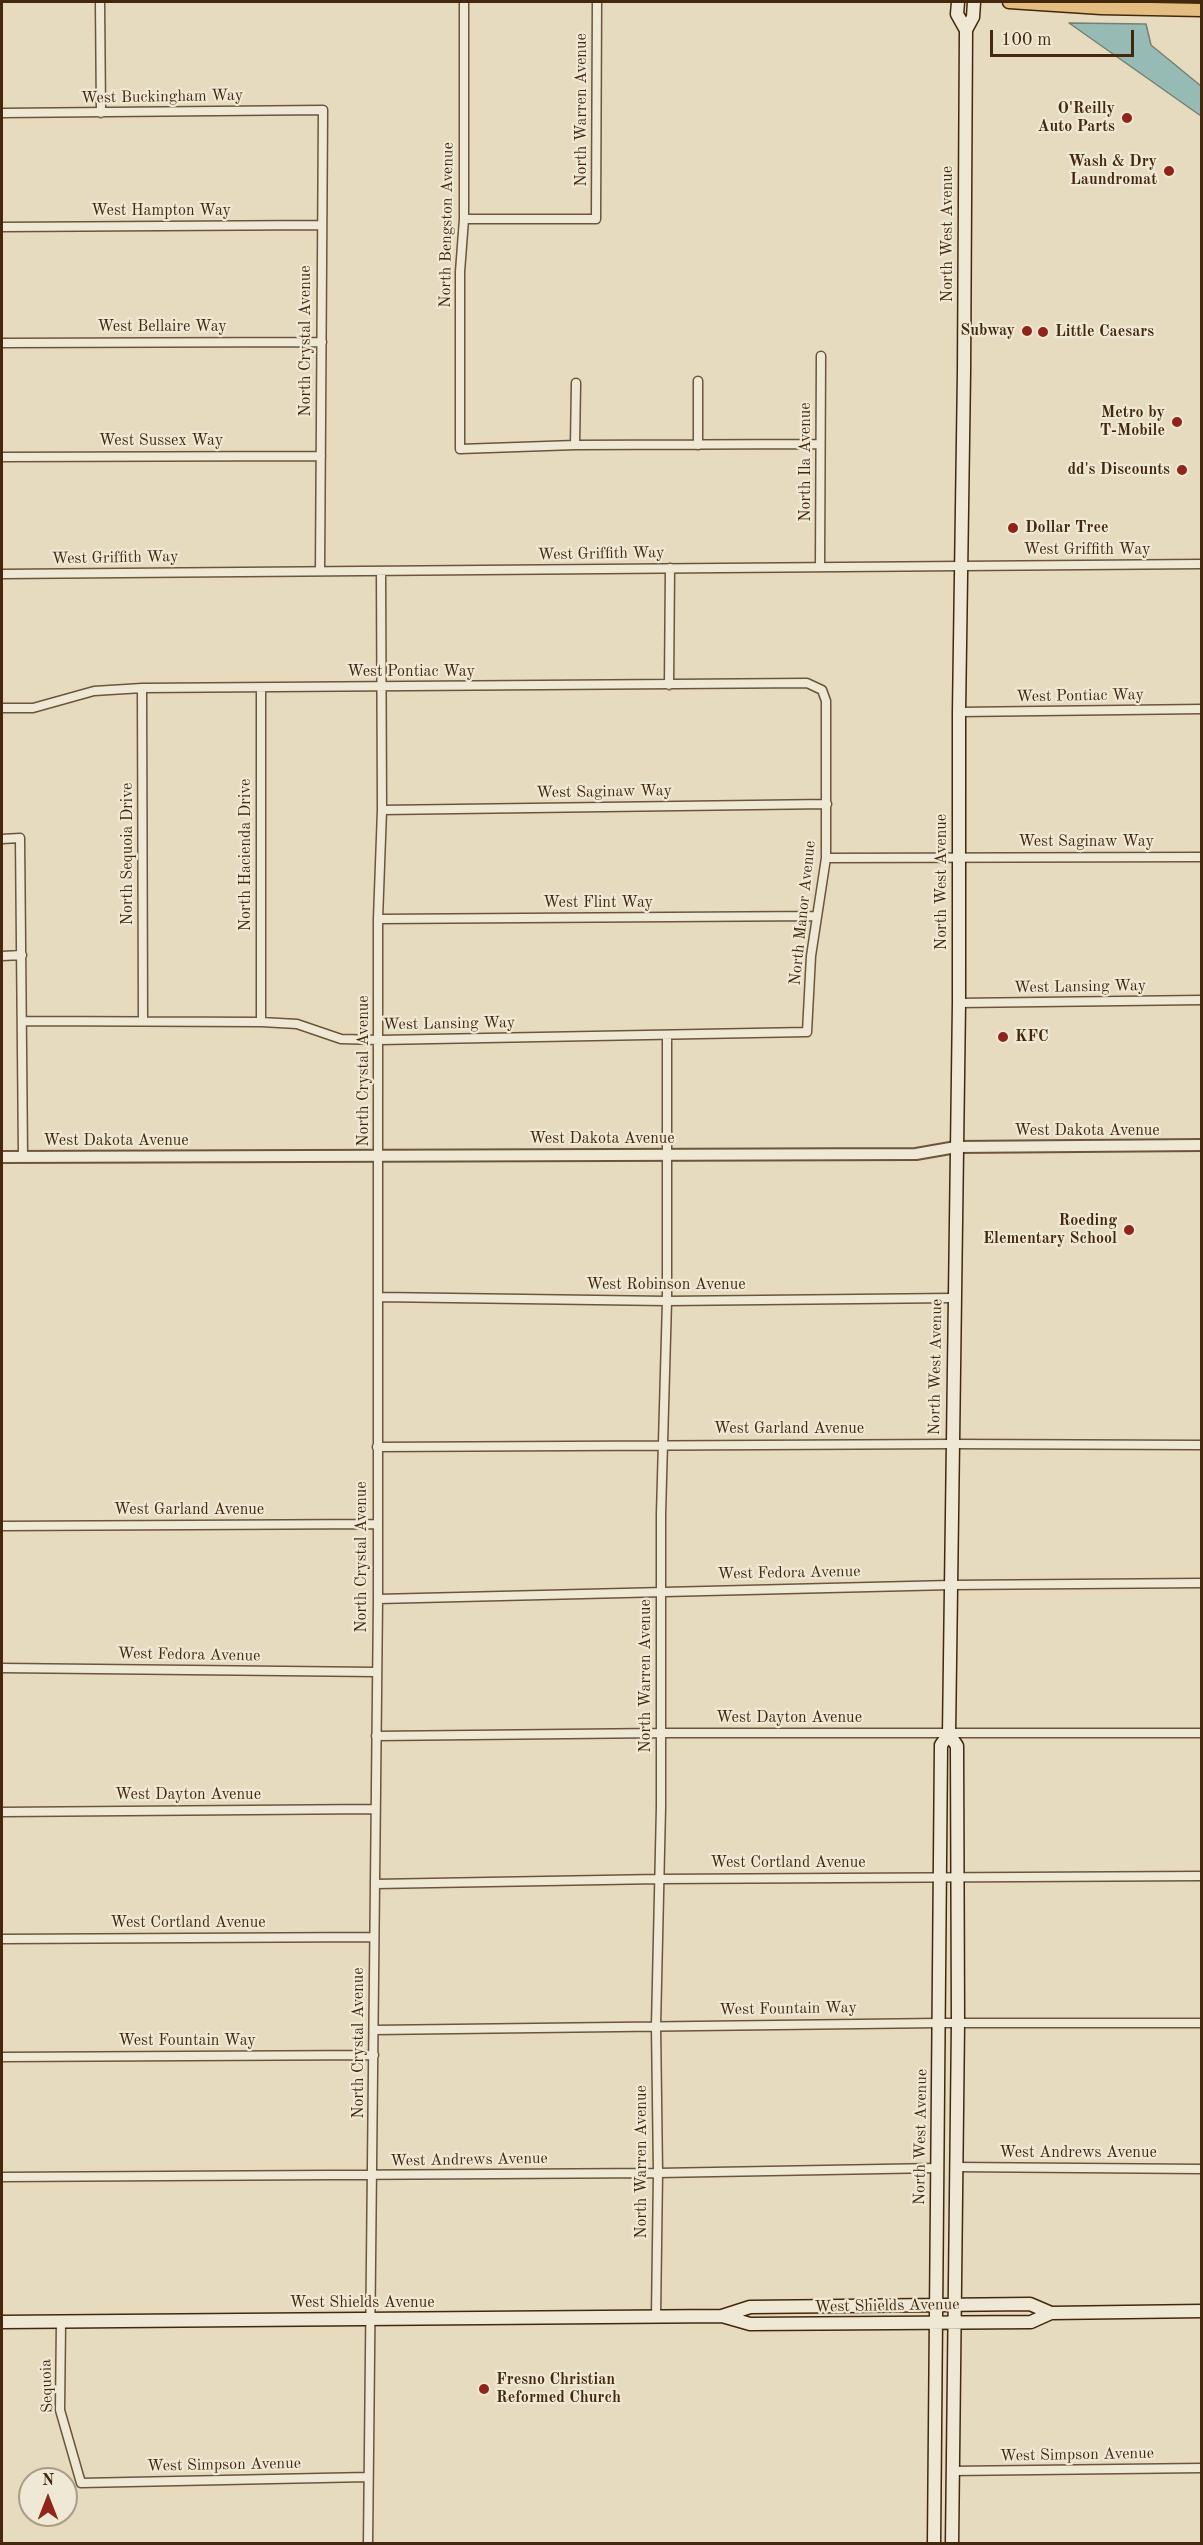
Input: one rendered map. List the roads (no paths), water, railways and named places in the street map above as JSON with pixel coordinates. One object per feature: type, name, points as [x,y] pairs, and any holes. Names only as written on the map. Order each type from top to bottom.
[{"type":"main road","name":"North West Avenue","points":[[952,2544],[958,2023],[957,1746],[949,1734],[953,1298],[959,1003],[960,566],[964,372],[966,30],[957,14],[958,2]]},
{"type":"main road","name":"North West Avenue","points":[[966,30],[973,18],[974,2]]},
{"type":"main road","points":[[1009,2],[1101,8],[1202,10]]},
{"type":"main road","points":[[1101,8],[1146,2]]},
{"type":"main road","name":"North West Avenue","points":[[934,2544],[940,1744],[949,1734]]},
{"type":"main road","name":"West Shields Avenue","points":[[722,2316],[750,2307],[1030,2304],[1051,2313]]},
{"type":"main road","name":"West Shields Avenue","points":[[2,2322],[722,2316],[750,2324],[1031,2322],[1051,2313],[1202,2311]]},
{"type":"street","points":[[100,2],[101,112]]},
{"type":"street","name":"North Bengston Avenue","points":[[464,2],[464,219],[460,272],[460,449],[575,445]]},
{"type":"street","name":"North Warren Avenue","points":[[464,219],[596,219],[597,2]]},
{"type":"street","name":"West Buckingham Way","points":[[2,113],[323,110]]},
{"type":"street","name":"North Crystal Avenue","points":[[320,571],[323,110]]},
{"type":"street","name":"West Hampton Way","points":[[2,227],[321,225]]},
{"type":"street","name":"West Bellaire Way","points":[[2,343],[322,342]]},
{"type":"street","name":"North Ila Avenue","points":[[820,567],[821,356]]},
{"type":"street","points":[[698,381],[698,445]]},
{"type":"street","points":[[576,383],[575,445],[820,444]]},
{"type":"street","name":"West Sussex Way","points":[[2,457],[321,456]]},
{"type":"street","name":"West Griffith Way","points":[[2,574],[1202,564]]},
{"type":"street","points":[[669,685],[670,568]]},
{"type":"street","name":"North Crystal Avenue","points":[[368,2544],[378,1599],[380,1154],[378,919],[382,810],[381,571]]},
{"type":"street","name":"West Pontiac Way","points":[[2,708],[33,708],[94,691],[142,688],[807,683],[822,690]]},
{"type":"street","name":"North Sequoia Drive","points":[[142,688],[143,1020]]},
{"type":"street","name":"North Hacienda Drive","points":[[261,688],[261,1022]]},
{"type":"street","name":"North Manor Avenue","points":[[807,1032],[811,956],[826,858],[826,710],[822,690]]},
{"type":"street","name":"West Pontiac Way","points":[[959,712],[1202,710]]},
{"type":"street","name":"West Saginaw Way","points":[[382,810],[827,804]]},
{"type":"street","points":[[2,839],[20,838],[23,1156]]},
{"type":"street","name":"West Saginaw Way","points":[[826,858],[1202,857]]},
{"type":"street","name":"West Flint Way","points":[[378,919],[817,916]]},
{"type":"street","points":[[2,956],[22,956]]},
{"type":"street","name":"West Lansing Way","points":[[959,1003],[1202,1000]]},
{"type":"street","name":"West Lansing Way","points":[[23,1021],[261,1022],[297,1024],[341,1039],[379,1040],[807,1032]]},
{"type":"street","name":"North Warren Avenue","points":[[656,2316],[658,2173],[656,2025],[661,1733],[662,1445],[667,1301],[667,1035]]},
{"type":"street","name":"West Dakota Avenue","points":[[2,1157],[916,1154],[956,1147],[1202,1145]]},
{"type":"street","name":"West Robinson Avenue","points":[[379,1297],[667,1301],[953,1298]]},
{"type":"street","name":"West Garland Avenue","points":[[377,1447],[1202,1445]]},
{"type":"street","name":"West Garland Avenue","points":[[2,1526],[377,1524]]},
{"type":"street","name":"West Fedora Avenue","points":[[378,1599],[951,1585],[1202,1583]]},
{"type":"street","name":"West Fedora Avenue","points":[[2,1668],[377,1672]]},
{"type":"street","name":"West Dayton Avenue","points":[[376,1736],[661,1733],[1202,1733]]},
{"type":"street","name":"West Dayton Avenue","points":[[2,1812],[374,1809]]},
{"type":"street","name":"West Cortland Avenue","points":[[375,1884],[658,1879],[1202,1876]]},
{"type":"street","name":"West Cortland Avenue","points":[[2,1939],[374,1937]]},
{"type":"street","name":"West Fountain Way","points":[[374,2030],[656,2025],[1202,2022]]},
{"type":"street","name":"West Fountain Way","points":[[2,2057],[374,2055]]},
{"type":"street","name":"West Andrews Avenue","points":[[2,2177],[658,2173],[937,2168]]},
{"type":"street","name":"West Andrews Avenue","points":[[955,2168],[1202,2169]]},
{"type":"street","name":"Sequoia","points":[[61,2322],[60,2410],[81,2483]]},
{"type":"street","name":"West Simpson Avenue","points":[[952,2471],[1202,2468]]},
{"type":"street","name":"West Simpson Avenue","points":[[81,2483],[368,2477]]},
{"type":"water","points":[[1069,23],[1146,24],[1151,45],[1201,86],[1201,116]]},
{"type":"place","name":"O'Reilly Auto Parts","points":[[1127,118]]},
{"type":"place","name":"Wash & Dry Laundromat","points":[[1169,171]]},
{"type":"place","name":"Subway","points":[[1027,331]]},
{"type":"place","name":"Little Caesars","points":[[1043,332]]},
{"type":"place","name":"Metro by T-Mobile","points":[[1177,422]]},
{"type":"place","name":"dd's Discounts","points":[[1182,470]]},
{"type":"place","name":"Dollar Tree","points":[[1013,528]]},
{"type":"place","name":"KFC","points":[[1003,1037]]},
{"type":"place","name":"Roeding Elementary School","points":[[1129,1230]]},
{"type":"place","name":"Fresno Christian Reformed Church","points":[[484,2389]]}]
